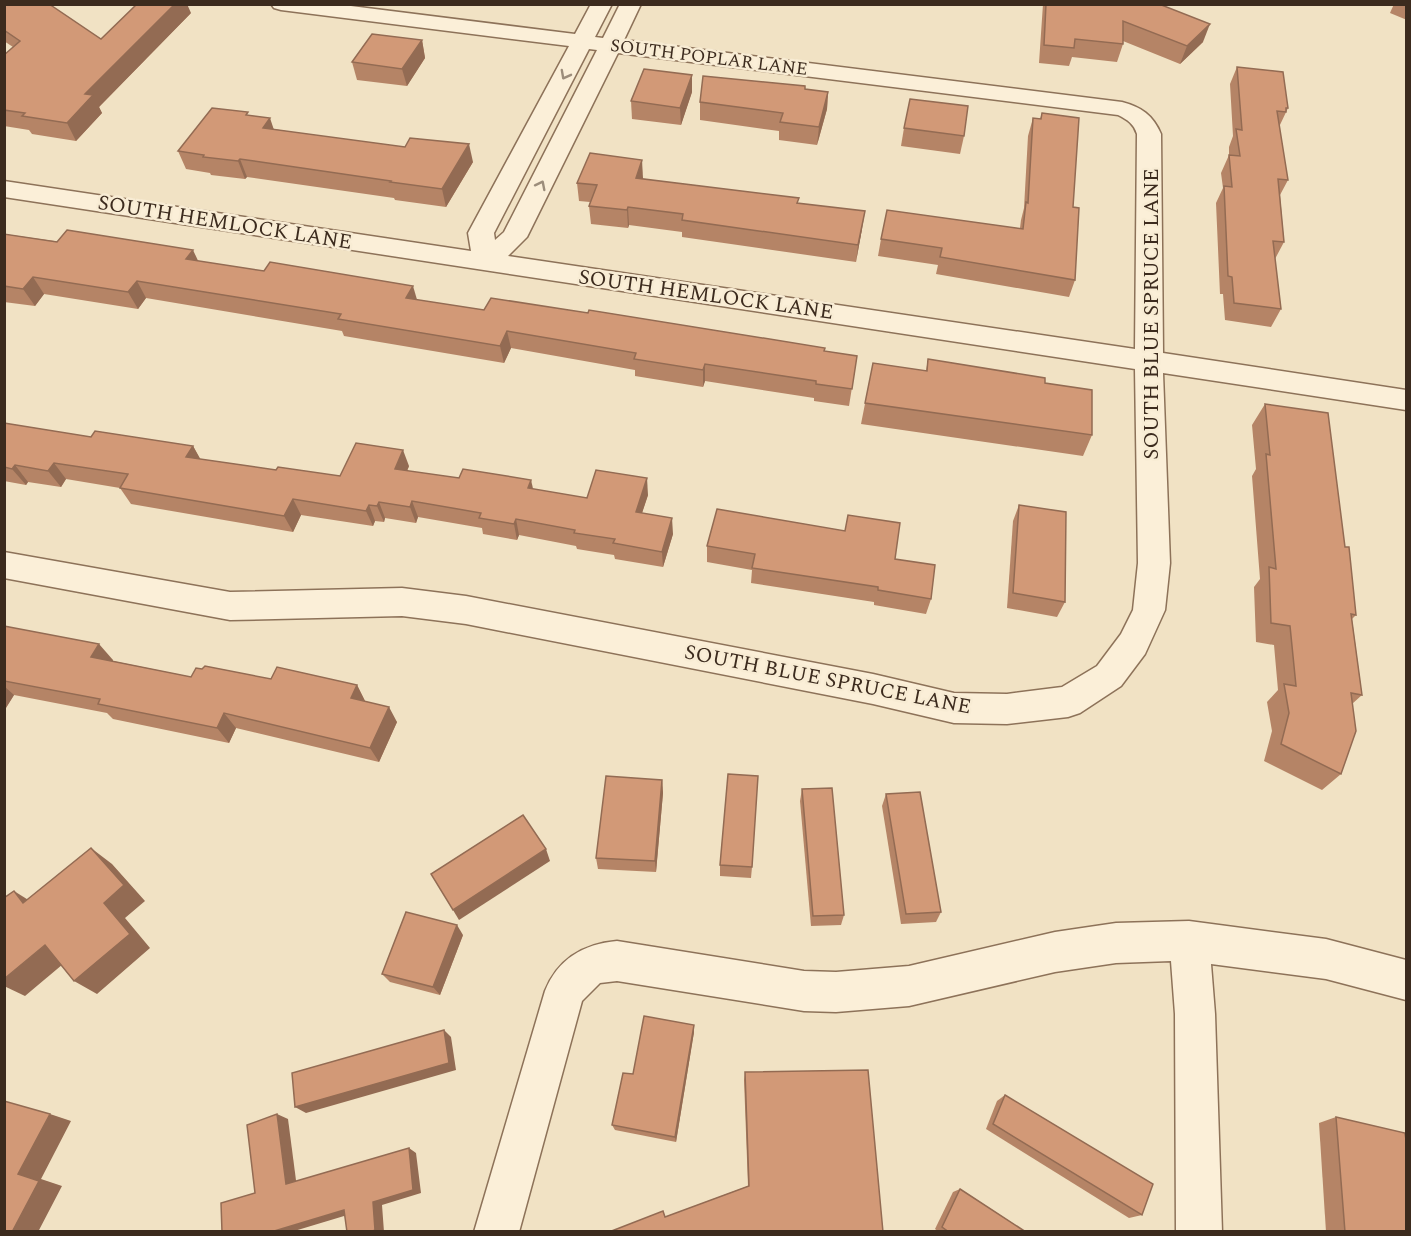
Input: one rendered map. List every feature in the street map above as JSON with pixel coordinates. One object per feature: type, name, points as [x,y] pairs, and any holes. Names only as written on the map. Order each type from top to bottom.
[{"type":"street","name":"SOUTH POPLAR LANE","points":[[281,4],[1122,109],[1136,114]]},
{"type":"street","points":[[485,262],[481,233],[602,4]]},
{"type":"street","points":[[485,262],[514,237],[631,4]]},
{"type":"street","name":"SOUTH BLUE SPRUCE LANE","points":[[4,565],[230,606],[402,602],[466,610],[873,689],[954,708],[1007,709],[1068,702],[1109,676],[1132,644],[1149,610],[1154,563],[1149,360],[1149,134],[1145,122],[1136,114]]},
{"type":"street","name":"SOUTH HEMLOCK LANE","points":[[4,189],[1407,400]]},
{"type":"street","points":[[1189,941],[1195,1014],[1199,1232]]},
{"type":"street","points":[[496,1232],[565,991],[580,972],[597,962],[617,961],[804,991],[836,993],[909,986],[1055,952],[1116,943],[1189,941],[1326,959],[1407,980]]},
{"type":"building","points":[[4,4],[49,4],[101,39],[137,4],[175,4],[85,94],[93,95],[67,123],[22,116],[25,113],[4,110],[4,55],[20,41],[4,30]]},
{"type":"building","points":[[1046,4],[1159,4],[1210,24],[1187,46],[1123,21],[1123,44],[1075,39],[1074,48],[1044,45]]},
{"type":"building","points":[[372,34],[422,40],[402,69],[352,62]]},
{"type":"building","points":[[1237,67],[1283,72],[1288,108],[1286,112],[1277,111],[1288,180],[1278,179],[1284,242],[1273,241],[1281,309],[1234,303],[1232,277],[1228,276],[1224,186],[1232,187],[1229,155],[1240,156],[1236,129],[1242,130]]},
{"type":"building","points":[[644,69],[692,75],[680,108],[631,101]]},
{"type":"building","points":[[703,76],[805,86],[805,89],[828,92],[819,127],[780,122],[783,113],[700,102]]},
{"type":"building","points":[[910,99],[968,106],[964,136],[904,128]]},
{"type":"building","points":[[212,108],[248,112],[246,115],[270,118],[263,128],[405,147],[410,138],[469,144],[442,189],[240,159],[238,161],[203,157],[204,155],[178,151]]},
{"type":"building","points":[[1042,113],[1079,118],[1073,207],[1079,208],[1075,280],[940,257],[942,248],[881,239],[887,210],[1023,229],[1026,202],[1028,203],[1033,118],[1041,119]]},
{"type":"building","points":[[590,153],[642,160],[636,178],[799,198],[797,203],[865,211],[858,245],[682,220],[683,214],[628,207],[627,210],[589,206],[597,185],[577,183]]},
{"type":"building","points":[[67,230],[193,250],[186,259],[264,271],[270,262],[413,286],[406,298],[484,310],[491,298],[588,313],[589,310],[825,348],[824,351],[857,356],[852,389],[816,384],[816,381],[705,364],[703,370],[634,359],[636,353],[507,331],[500,346],[338,319],[341,314],[137,281],[128,292],[33,277],[23,289],[4,286],[4,234],[57,242]]},
{"type":"building","points":[[928,359],[1045,378],[1045,383],[1092,390],[1092,435],[865,403],[873,363],[927,371]]},
{"type":"building","points":[[1265,404],[1328,413],[1345,547],[1349,547],[1356,615],[1351,614],[1362,695],[1351,693],[1356,731],[1341,774],[1281,744],[1289,713],[1284,684],[1296,686],[1290,626],[1271,623],[1269,567],[1276,569],[1266,454],[1270,455]]},
{"type":"building","points":[[4,423],[91,437],[95,431],[193,446],[186,457],[276,470],[278,467],[340,476],[356,443],[403,450],[395,469],[459,478],[463,469],[531,480],[528,488],[587,498],[596,470],[647,478],[636,512],[672,518],[662,552],[613,543],[615,539],[574,533],[575,530],[516,519],[514,524],[479,518],[481,513],[412,501],[410,507],[379,502],[377,506],[369,505],[366,511],[293,499],[284,516],[120,488],[128,474],[54,463],[48,471],[15,465],[12,469],[4,467]]},
{"type":"building","points":[[1019,505],[1066,512],[1065,602],[1013,593]]},
{"type":"building","points":[[717,509],[845,531],[848,515],[900,523],[895,559],[935,565],[931,599],[878,590],[878,587],[752,568],[755,554],[707,546]]},
{"type":"building","points":[[4,626],[99,644],[91,657],[191,677],[196,668],[202,669],[205,666],[271,679],[277,667],[357,685],[351,698],[389,707],[370,748],[224,713],[217,728],[98,704],[100,699],[4,681]]},
{"type":"building","points":[[728,774],[758,776],[752,867],[720,865]]},
{"type":"building","points":[[606,776],[662,780],[655,861],[596,858]]},
{"type":"building","points":[[832,788],[844,915],[813,916],[802,789]]},
{"type":"building","points":[[920,792],[941,912],[906,914],[886,794]]},
{"type":"building","points":[[523,815],[546,849],[453,910],[431,874]]},
{"type":"building","points":[[91,848],[124,885],[104,903],[130,934],[74,981],[45,945],[4,979],[4,898],[14,891],[23,903]]},
{"type":"building","points":[[406,912],[457,925],[433,987],[382,974]]},
{"type":"building","points":[[644,1016],[694,1025],[675,1137],[612,1125],[623,1073],[633,1074]]},
{"type":"building","points":[[444,1030],[449,1063],[295,1107],[292,1073]]},
{"type":"building","points":[[868,1070],[883,1232],[609,1232],[663,1211],[665,1217],[749,1186],[745,1072]]},
{"type":"building","points":[[1005,1095],[1153,1184],[1142,1215],[993,1124]]},
{"type":"building","points":[[4,1101],[50,1114],[18,1174],[39,1181],[12,1232],[4,1232]]},
{"type":"building","points":[[277,1114],[286,1184],[409,1148],[413,1190],[373,1202],[375,1230],[371,1232],[347,1232],[344,1210],[271,1232],[222,1232],[221,1203],[255,1193],[247,1125]]},
{"type":"building","points":[[1336,1117],[1405,1133],[1407,1232],[1345,1232]]},
{"type":"building","points":[[960,1189],[1026,1232],[949,1232],[942,1227]]}]
